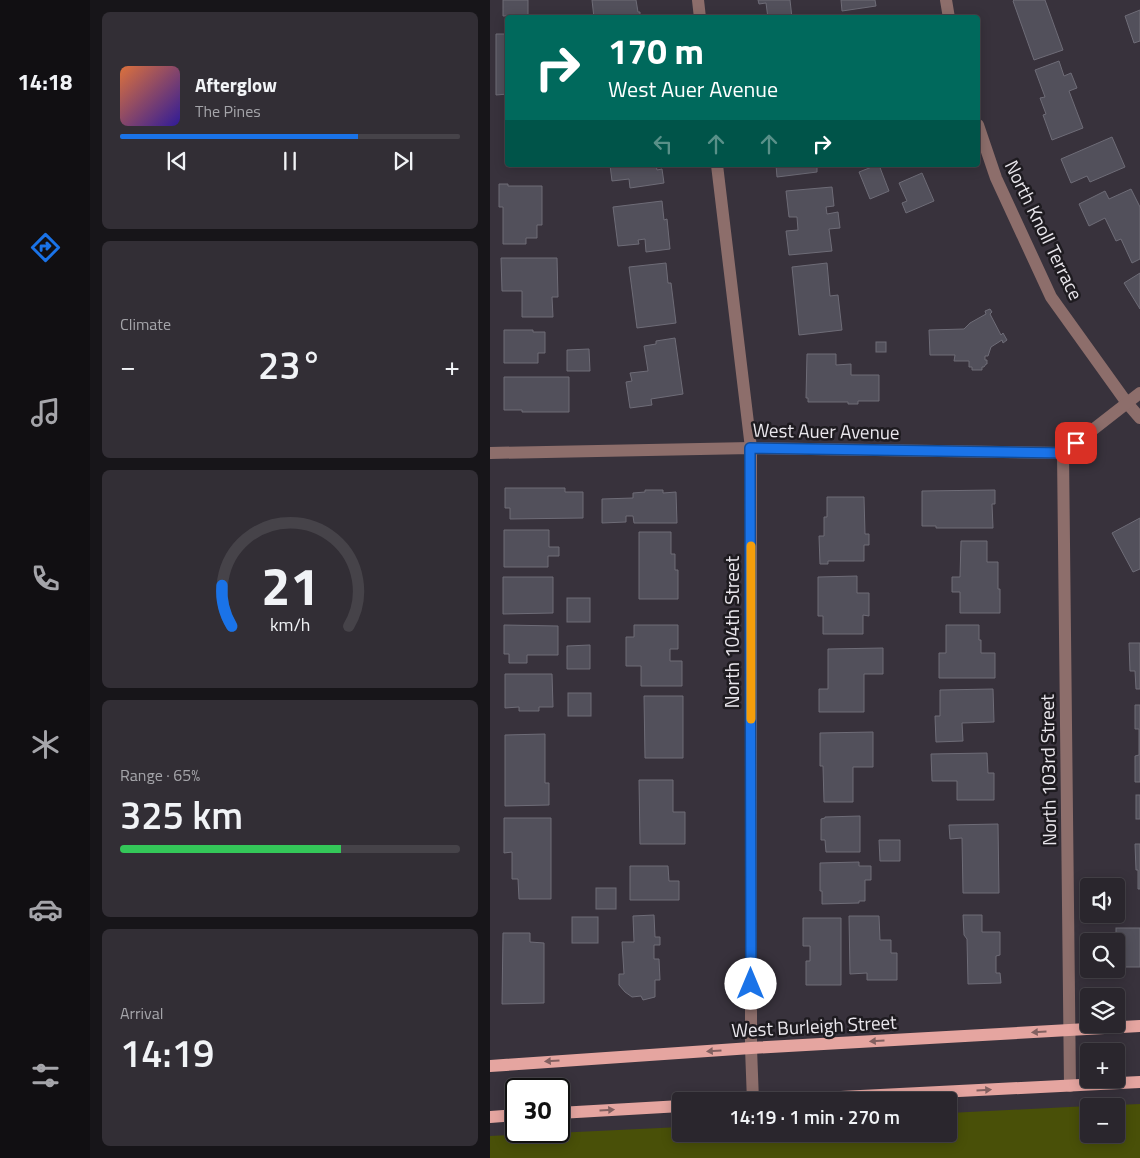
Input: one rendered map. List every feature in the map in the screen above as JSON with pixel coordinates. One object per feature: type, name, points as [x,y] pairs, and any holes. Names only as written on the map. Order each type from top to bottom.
[{"type":"main road","name":"West Burleigh Street","points":[[490,1066],[751,1048],[1140,1026]]},
{"type":"main road","points":[[946,1092],[1140,1082]]},
{"type":"main road","points":[[570,1112],[672,1107]]},
{"type":"main road","points":[[490,1116],[505,1115]]},
{"type":"street","points":[[698,0],[700,15]]},
{"type":"street","points":[[946,0],[948,15]]},
{"type":"street","name":"North Knoll Terrace","points":[[980,131],[996,178],[1051,297],[1127,403],[1140,418]]},
{"type":"street","name":"North 104th Street","points":[[717,167],[750,448],[753,1092]]},
{"type":"street","points":[[1064,453],[1140,393]]},
{"type":"street","name":"West Auer Avenue","points":[[490,453],[750,448],[1064,453]]},
{"type":"street","name":"North 103rd Street","points":[[1064,453],[1070,1086]]},
{"type":"green space","points":[[1140,1104],[1140,1158],[490,1158],[490,1136],[505,1135],[505,1143],[570,1143],[570,1132],[672,1127],[672,1142],[957,1142],[957,1113],[1080,1106],[1080,1143],[1125,1143],[1125,1105]]},
{"type":"building","points":[[503,0],[528,0],[528,15],[503,16]]},
{"type":"building","points":[[592,0],[636,0],[638,12],[640,12],[640,15],[594,15]]},
{"type":"building","points":[[758,0],[790,0],[792,15],[768,15],[766,3],[759,4]]},
{"type":"building","points":[[841,0],[875,0],[876,6],[842,11]]},
{"type":"building","points":[[1014,0],[1045,0],[1063,50],[1034,60]]},
{"type":"building","points":[[1140,10],[1140,41],[1134,43],[1125,16]]},
{"type":"building","points":[[496,34],[505,34],[505,94],[496,95]]},
{"type":"building","points":[[1059,61],[1064,76],[1071,73],[1077,88],[1069,91],[1083,128],[1052,140],[1043,115],[1046,114],[1040,98],[1045,97],[1035,70]]},
{"type":"building","points":[[1112,137],[1125,167],[1090,182],[1087,176],[1071,183],[1061,159]]},
{"type":"building","points":[[610,167],[656,167],[657,170],[662,169],[664,183],[630,188],[629,179],[612,181]]},
{"type":"building","points":[[776,167],[817,167],[817,172],[777,177]]},
{"type":"building","points":[[872,167],[880,167],[889,191],[870,199],[859,172]]},
{"type":"building","points":[[922,173],[934,201],[906,213],[902,203],[907,201],[899,183]]},
{"type":"building","points":[[499,184],[508,184],[508,186],[542,186],[542,225],[537,225],[537,238],[526,238],[526,244],[503,244],[503,207],[499,207]]},
{"type":"building","points":[[832,187],[834,206],[826,207],[827,214],[838,212],[840,228],[829,229],[832,251],[789,255],[786,231],[798,230],[797,217],[789,217],[786,191]]},
{"type":"building","points":[[1131,189],[1140,207],[1140,259],[1132,263],[1121,239],[1116,241],[1105,218],[1089,226],[1079,204],[1105,191],[1109,199]]},
{"type":"building","points":[[662,201],[664,220],[667,219],[670,249],[646,252],[645,239],[638,240],[639,244],[618,246],[613,207]]},
{"type":"building","points":[[501,258],[557,258],[558,297],[552,297],[553,317],[522,317],[522,291],[502,291]]},
{"type":"building","points":[[666,263],[668,283],[671,283],[676,323],[637,328],[629,267]]},
{"type":"building","points":[[827,263],[830,296],[838,295],[842,330],[799,335],[792,267]]},
{"type":"building","points":[[1140,273],[1140,309],[1124,283]]},
{"type":"building","points":[[990,309],[992,312],[990,314],[1001,335],[1003,333],[1007,340],[1003,343],[1002,340],[991,347],[988,356],[985,356],[987,364],[982,367],[982,370],[972,370],[972,367],[969,367],[969,361],[954,361],[955,355],[930,355],[929,330],[964,329],[970,323],[986,314],[985,311]]},
{"type":"building","points":[[504,330],[545,332],[545,353],[538,353],[538,363],[504,363]]},
{"type":"building","points":[[675,338],[683,394],[651,399],[652,405],[630,408],[626,382],[632,381],[630,373],[648,371],[644,346],[656,344],[656,341]]},
{"type":"building","points":[[876,342],[886,342],[886,352],[876,352]]},
{"type":"building","points":[[589,349],[590,371],[567,371],[567,350]]},
{"type":"building","points":[[807,354],[836,354],[836,365],[851,364],[851,375],[879,375],[879,401],[858,401],[858,404],[848,404],[848,402],[808,402],[808,398],[806,398]]},
{"type":"building","points":[[504,377],[569,377],[569,412],[504,410]]},
{"type":"building","points":[[505,488],[565,488],[565,492],[583,492],[583,518],[510,519],[510,508],[505,508]]},
{"type":"building","points":[[645,490],[663,490],[663,493],[676,492],[677,523],[634,523],[633,516],[626,516],[626,522],[602,523],[602,499],[633,498],[633,493],[645,492]]},
{"type":"building","points":[[995,490],[995,504],[992,504],[993,528],[936,528],[936,526],[922,526],[922,491]]},
{"type":"building","points":[[827,497],[864,497],[865,534],[869,534],[869,545],[864,545],[864,561],[828,561],[828,564],[820,564],[819,536],[824,536],[824,517],[827,517]]},
{"type":"building","points":[[1140,518],[1140,569],[1133,572],[1112,533]]},
{"type":"building","points":[[504,530],[549,530],[549,547],[559,547],[559,556],[548,556],[548,567],[504,567]]},
{"type":"building","points":[[639,532],[671,532],[671,554],[675,554],[675,570],[678,570],[678,599],[639,599]]},
{"type":"building","points":[[961,541],[987,541],[987,562],[998,562],[1000,613],[960,613],[960,592],[952,592],[952,577],[960,577]]},
{"type":"building","points":[[857,576],[857,593],[869,593],[869,616],[863,615],[863,634],[823,634],[823,616],[818,616],[818,577]]},
{"type":"building","points":[[503,577],[553,577],[553,613],[503,614]]},
{"type":"building","points":[[567,598],[590,598],[590,622],[567,622]]},
{"type":"building","points":[[504,625],[558,626],[558,655],[527,655],[527,663],[509,663],[509,654],[504,654]]},
{"type":"building","points":[[634,625],[678,625],[678,649],[670,649],[670,661],[682,661],[682,686],[641,686],[641,666],[626,666],[626,637],[634,637]]},
{"type":"building","points":[[946,625],[979,625],[981,653],[995,653],[995,678],[939,678],[939,653],[946,653]]},
{"type":"building","points":[[1129,643],[1140,643],[1140,689],[1136,689],[1135,671],[1130,671]]},
{"type":"building","points":[[590,645],[590,669],[567,669],[567,646]]},
{"type":"building","points":[[883,648],[883,674],[864,674],[864,712],[819,712],[819,689],[828,689],[828,649]]},
{"type":"building","points":[[505,674],[552,674],[553,707],[539,707],[539,711],[519,711],[519,707],[505,708]]},
{"type":"building","points":[[993,689],[994,722],[962,723],[963,741],[936,742],[935,716],[940,716],[940,690]]},
{"type":"building","points":[[568,693],[591,693],[591,716],[568,716]]},
{"type":"building","points":[[644,696],[683,696],[683,758],[645,758]]},
{"type":"building","points":[[1135,705],[1140,705],[1140,782],[1135,782],[1135,756],[1139,755],[1139,729],[1135,729]]},
{"type":"building","points":[[873,732],[873,767],[853,767],[853,802],[824,802],[823,766],[820,766],[820,733]]},
{"type":"building","points":[[545,734],[545,783],[549,783],[549,805],[505,806],[505,735]]},
{"type":"building","points":[[987,753],[988,773],[994,773],[994,800],[957,800],[957,781],[932,781],[931,754]]},
{"type":"building","points":[[639,780],[673,780],[673,812],[685,812],[685,844],[640,844]]},
{"type":"building","points":[[1136,795],[1140,795],[1140,819],[1136,819]]},
{"type":"building","points":[[860,816],[860,852],[826,852],[825,840],[821,840],[821,819],[825,817]]},
{"type":"building","points":[[504,818],[551,818],[551,899],[519,899],[518,879],[512,879],[512,852],[504,853]]},
{"type":"building","points":[[998,824],[999,893],[963,893],[962,838],[950,839],[949,825]]},
{"type":"building","points":[[879,840],[900,840],[900,861],[880,861]]},
{"type":"building","points":[[1135,844],[1140,844],[1140,889],[1138,889]]},
{"type":"building","points":[[859,862],[859,866],[871,866],[871,880],[865,880],[865,901],[859,901],[859,903],[822,904],[820,863]]},
{"type":"building","points":[[630,866],[668,866],[669,881],[679,881],[679,900],[630,900]]},
{"type":"building","points":[[596,888],[616,888],[616,909],[596,909]]},
{"type":"building","points":[[654,915],[655,937],[660,937],[660,945],[654,945],[654,959],[659,959],[660,980],[655,980],[655,997],[643,1000],[641,996],[632,997],[619,985],[619,974],[624,974],[622,942],[634,942],[633,916]]},
{"type":"building","points":[[963,915],[982,915],[982,932],[1000,932],[1000,955],[996,956],[996,973],[1000,973],[1001,983],[968,984],[967,939],[964,935]]},
{"type":"building","points":[[849,916],[879,916],[880,940],[891,940],[891,953],[897,953],[897,980],[867,980],[867,973],[850,974]]},
{"type":"building","points":[[572,917],[598,917],[598,943],[572,943]]},
{"type":"building","points":[[803,918],[841,918],[841,985],[806,985],[806,961],[810,961],[810,946],[803,946]]},
{"type":"building","points":[[1116,928],[1140,928],[1140,967],[1125,967],[1125,933],[1116,933]]},
{"type":"building","points":[[503,933],[530,933],[530,942],[544,943],[544,1003],[502,1004]]},
{"type":"slow traffic","points":[[751,546],[751,719]]},
{"type":"route","points":[[751,984],[750,448],[1064,453],[1076,443]]}]
